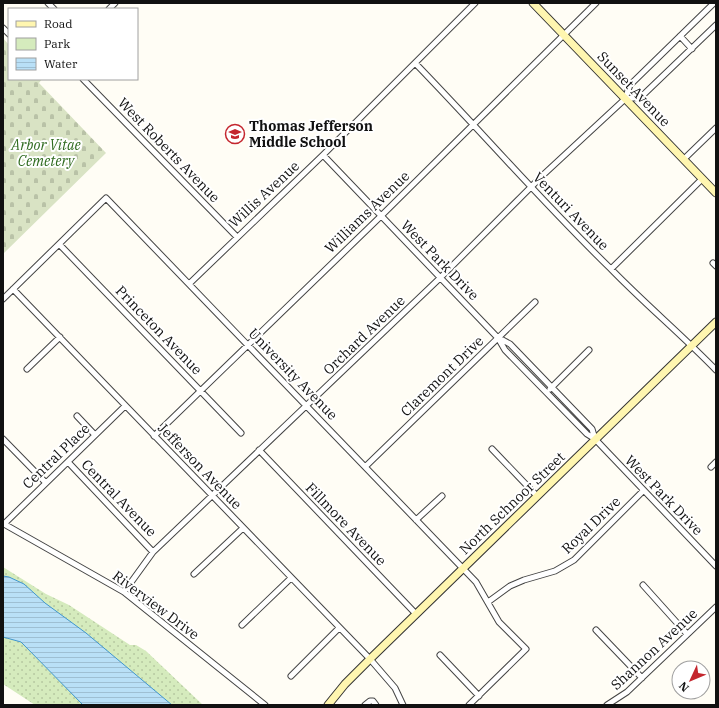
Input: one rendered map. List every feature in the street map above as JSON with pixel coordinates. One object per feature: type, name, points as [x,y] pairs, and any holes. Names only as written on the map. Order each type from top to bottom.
[{"type":"street","name":"Willis Avenue","points":[[189,284],[323,156],[475,3]]},
{"type":"street","name":"Sunset Avenue","points":[[533,3],[716,193]]},
{"type":"street","name":"Williams Avenue","points":[[154,436],[381,216],[596,3]]},
{"type":"street","points":[[714,3],[630,85],[625,99],[641,97],[716,25]]},
{"type":"street","points":[[680,36],[692,49]]},
{"type":"street","name":"Venturi Avenue","points":[[414,63],[474,123],[531,186],[611,270],[716,370]]},
{"type":"street","name":"West Roberts Avenue","points":[[84,80],[237,237]]},
{"type":"street","name":"Orchard Avenue","points":[[124,592],[153,552],[440,278],[531,186],[625,99]]},
{"type":"street","points":[[684,160],[716,128]]},
{"type":"street","name":"West Park Drive","points":[[323,156],[498,338],[505,350],[587,434],[596,439],[643,491],[716,566]]},
{"type":"street","points":[[611,270],[702,179]]},
{"type":"street","name":"University Avenue","points":[[59,244],[106,198],[366,466],[476,582],[499,622],[526,649],[479,696]]},
{"type":"street","points":[[3,299],[59,244]]},
{"type":"street","name":"Princeton Avenue","points":[[59,244],[241,432]]},
{"type":"street","name":"Jefferson Avenue","points":[[13,289],[370,659]]},
{"type":"street","name":"Claremont Drive","points":[[366,466],[534,302]]},
{"type":"street","name":"North Schnoor Street","points":[[328,705],[345,684],[370,659],[716,322]]},
{"type":"street","points":[[28,369],[60,337]]},
{"type":"street","name":"West Park Drive","points":[[498,338],[510,344],[592,429],[596,439]]},
{"type":"street","points":[[546,392],[589,350]]},
{"type":"street","name":"Central Place","points":[[4,524],[125,406]]},
{"type":"street","points":[[77,416],[95,435]]},
{"type":"street","points":[[3,439],[46,483]]},
{"type":"street","points":[[492,449],[537,496]]},
{"type":"street","name":"Fillmore Avenue","points":[[259,450],[416,614]]},
{"type":"street","name":"Central Avenue","points":[[68,462],[153,552]]},
{"type":"street","points":[[711,467],[716,462]]},
{"type":"street","name":"Royal Drive","points":[[488,602],[510,586],[524,580],[555,571],[574,560],[643,491]]},
{"type":"street","points":[[416,520],[442,496]]},
{"type":"street","name":"Riverview Drive","points":[[4,524],[124,592],[265,705]]},
{"type":"street","points":[[194,574],[243,528]]},
{"type":"street","points":[[242,625],[291,578]]},
{"type":"street","points":[[643,585],[688,634]]},
{"type":"street","name":"Shannon Avenue","points":[[607,705],[627,692],[716,607]]},
{"type":"street","points":[[291,676],[339,628]]},
{"type":"street","points":[[596,630],[642,678]]},
{"type":"street","points":[[440,654],[479,696],[469,705]]},
{"type":"street","points":[[370,659],[395,688],[403,705]]},
{"type":"street","points":[[365,705],[370,701],[373,701],[376,705]]},
{"type":"green space","name":"Arbor Vitae Cemetery","points":[[3,38],[8,44],[8,80],[41,80],[39,83],[106,153],[3,254]]},
{"type":"green space","points":[[3,567],[46,594],[69,605],[130,645],[136,645],[146,651],[203,705],[35,705],[3,684]]},
{"type":"water","points":[[3,576],[9,577],[24,584],[45,603],[86,633],[172,705],[83,705],[21,642],[3,637]]},
{"type":"place","name":"Thomas Jefferson Middle School","points":[[235,134]]}]
